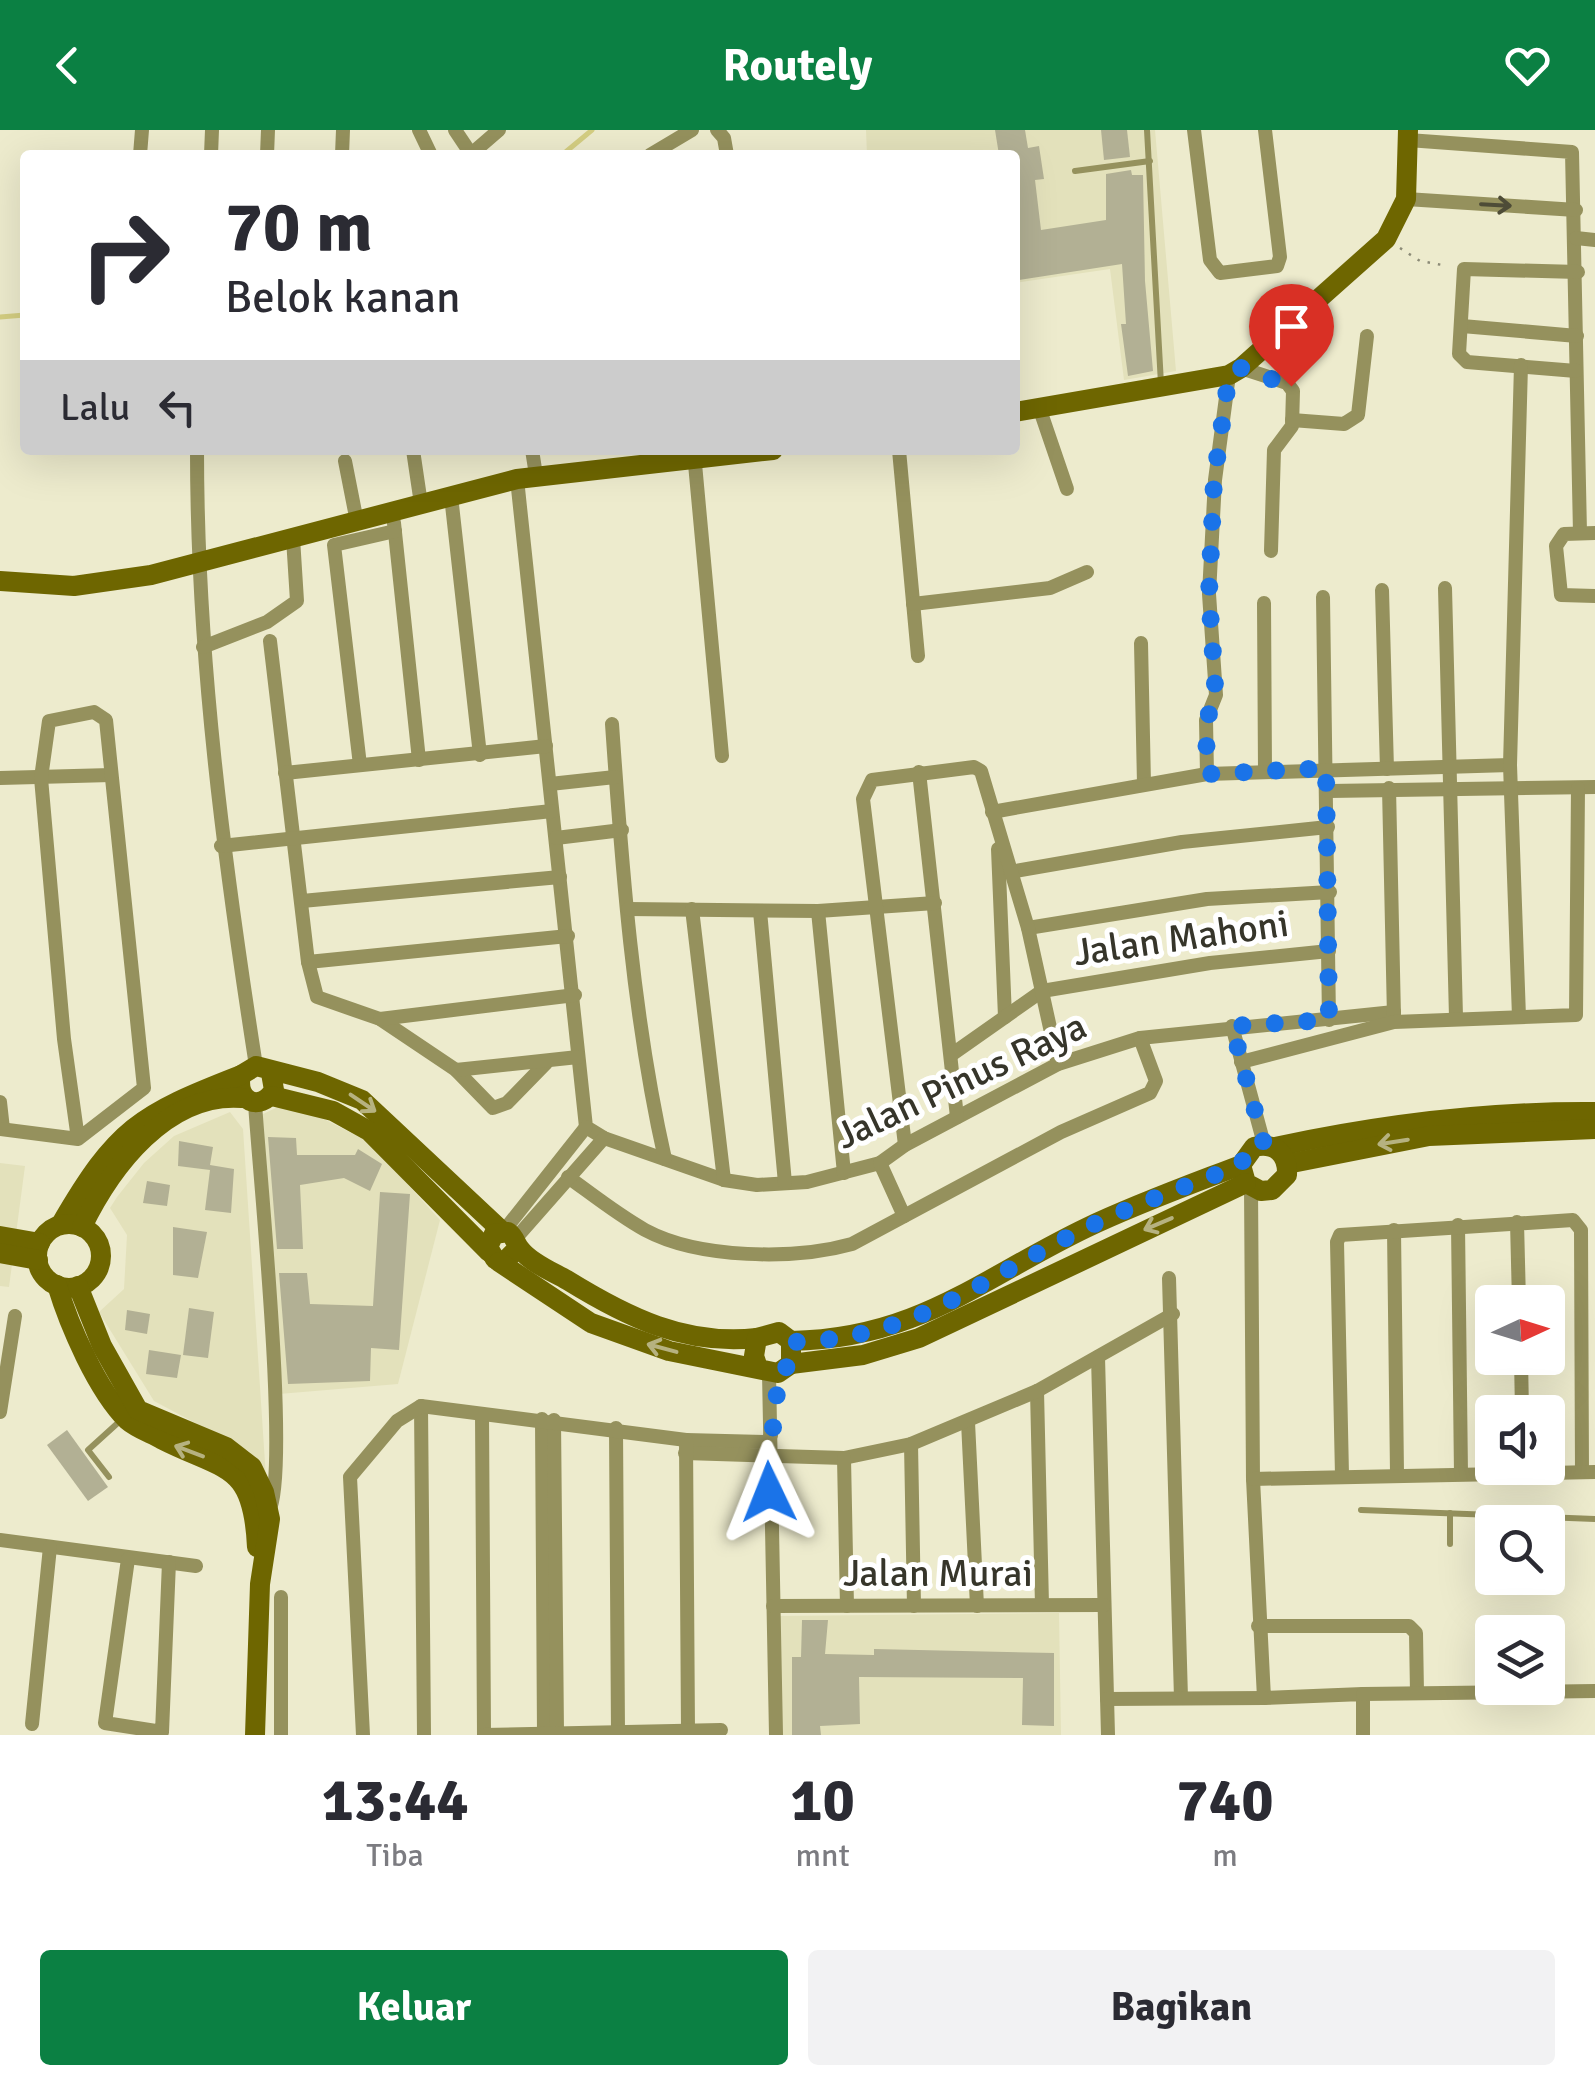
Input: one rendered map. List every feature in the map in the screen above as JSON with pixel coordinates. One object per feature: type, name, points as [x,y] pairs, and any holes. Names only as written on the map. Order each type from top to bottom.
[{"type":"street","points":[[476,150],[499,130]]},
{"type":"street","points":[[660,150],[692,130]]},
{"type":"street","points":[[1194,130],[1210,260],[1220,273],[1277,266],[1280,257],[1265,130]]},
{"type":"street","points":[[1207,774],[1206,720],[1216,700],[1209,594],[1214,480],[1235,372],[1386,238],[1406,199],[1408,135],[1568,148],[1574,161],[1576,371],[1588,533],[1558,539],[1559,591],[1567,596],[1595,596]]},
{"type":"street","points":[[1406,199],[1576,210]]},
{"type":"street","points":[[1576,238],[1595,240]]},
{"type":"street","points":[[1576,371],[1462,361],[1458,354],[1464,269],[1578,272]]},
{"type":"street","points":[[1462,326],[1577,336]]},
{"type":"street","points":[[1292,420],[1344,424],[1358,415],[1367,336]]},
{"type":"street","points":[[1519,1017],[1510,766],[1521,365]]},
{"type":"street","points":[[1020,411],[1235,372],[1291,386],[1292,420],[1274,450],[1271,551]]},
{"type":"street","points":[[1039,407],[1067,489]]},
{"type":"street","points":[[197,455],[203,648],[221,846],[256,1072],[275,1084],[257,1099]]},
{"type":"street","points":[[414,455],[421,504]]},
{"type":"street","points":[[512,1240],[586,1127],[546,746],[527,477],[531,455]]},
{"type":"street","points":[[360,765],[334,546],[394,522],[421,504],[451,496],[527,477],[680,455]]},
{"type":"street","points":[[694,455],[722,756]]},
{"type":"street","points":[[900,455],[918,656]]},
{"type":"street","points":[[344,462],[357,522]]},
{"type":"street","points":[[451,496],[480,755]]},
{"type":"street","points":[[0,581],[96,584],[357,522],[394,522]]},
{"type":"street","points":[[394,522],[419,760]]},
{"type":"street","points":[[203,648],[267,622],[297,601],[292,538]]},
{"type":"street","points":[[912,604],[1050,588],[1087,572]]},
{"type":"street","points":[[1445,588],[1456,1017]]},
{"type":"street","points":[[1382,590],[1388,769]]},
{"type":"street","points":[[1323,597],[1326,768],[1330,790],[1329,1020]]},
{"type":"street","points":[[1264,603],[1265,771]]},
{"type":"street","points":[[270,641],[308,962],[317,998],[380,1018],[456,1070],[487,1105],[496,1108],[546,1063]]},
{"type":"street","points":[[1142,643],[1144,784]]},
{"type":"street","points":[[0,1102],[2,1129],[78,1138],[142,1092],[144,1084],[106,720],[94,712],[49,721],[42,778],[64,1038],[78,1138]]},
{"type":"street","points":[[612,724],[628,909],[654,1113],[664,1160]]},
{"type":"street","points":[[285,773],[546,746]]},
{"type":"street","points":[[992,812],[1207,774],[1510,766]]},
{"type":"street","points":[[905,1145],[865,788],[872,780],[974,767],[982,771],[1028,928],[1058,1064]]},
{"type":"street","points":[[919,772],[957,1117]]},
{"type":"street","points":[[0,778],[111,775]]},
{"type":"street","points":[[550,784],[615,777]]},
{"type":"street","points":[[1389,788],[1394,1017]]},
{"type":"street","points":[[1242,1062],[1394,1017],[1572,1016],[1578,1011],[1578,788]]},
{"type":"street","points":[[1330,790],[1595,788]]},
{"type":"street","points":[[221,846],[552,810]]},
{"type":"street","points":[[1010,872],[1182,842],[1328,828]]},
{"type":"street","points":[[556,838],[622,830]]},
{"type":"street","points":[[999,839],[997,882],[1006,1018]]},
{"type":"street","points":[[302,901],[560,877]]},
{"type":"street","points":[[1028,928],[1208,899],[1330,892]]},
{"type":"street","points":[[628,909],[818,911],[935,903]]},
{"type":"street","points":[[692,908],[724,1180]]},
{"type":"street","points":[[760,911],[785,1183]]},
{"type":"street","points":[[818,911],[844,1173]]},
{"type":"street","points":[[308,962],[568,936]]},
{"type":"street","name":"Jalan Mahoni","points":[[1042,991],[1210,963],[1329,952]]},
{"type":"street","points":[[951,1055],[1042,991]]},
{"type":"street","points":[[380,1018],[575,995]]},
{"type":"street","name":"Jalan Pinus Raya","points":[[586,1127],[604,1138],[724,1180],[785,1183],[880,1163],[905,1145],[1058,1064],[1140,1038],[1232,1026],[1394,1017]]},
{"type":"street","points":[[0,1254],[39,1251],[72,1226],[110,1176],[156,1128],[224,1096],[257,1099],[332,1111],[369,1131],[494,1257],[590,1323],[669,1350],[774,1369],[883,1351],[1085,1228],[1246,1178],[1272,1190],[1281,1184],[1276,1152],[1232,1026]]},
{"type":"street","points":[[568,1177],[648,1232],[726,1250],[774,1255],[825,1252],[852,1244],[1061,1132],[1150,1093],[1156,1081],[1140,1038]]},
{"type":"street","points":[[456,1070],[578,1057]]},
{"type":"street","points":[[256,1072],[238,1087],[257,1099]]},
{"type":"street","points":[[72,1226],[110,1148],[142,1118],[256,1072],[318,1082],[362,1100],[512,1240],[609,1308],[647,1324],[720,1342],[779,1332],[792,1342],[860,1336],[934,1321]]},
{"type":"street","points":[[255,1735],[260,1584],[276,1486],[257,1099]]},
{"type":"street","points":[[1264,1698],[1253,1479],[1246,1152],[1276,1152],[1429,1128],[1595,1112],[1595,1127],[1531,1120]]},
{"type":"street","points":[[512,1240],[604,1138]]},
{"type":"street","points":[[880,1163],[904,1216]]},
{"type":"street","points":[[1342,1475],[1337,1242],[1346,1234],[1573,1220],[1580,1225],[1589,1472]]},
{"type":"street","points":[[1516,1222],[1518,1285]]},
{"type":"street","points":[[1458,1225],[1460,1474]]},
{"type":"street","points":[[68,1286],[96,1274],[101,1252],[92,1233],[72,1226]]},
{"type":"street","points":[[1394,1230],[1398,1474]]},
{"type":"street","points":[[0,1236],[39,1251]]},
{"type":"street","points":[[494,1257],[491,1238],[512,1240]]},
{"type":"street","points":[[39,1251],[41,1270],[68,1286]]},
{"type":"street","points":[[1169,1278],[1181,1698]]},
{"type":"street","points":[[68,1286],[68,1322],[131,1413],[230,1469],[249,1492],[260,1584]]},
{"type":"street","points":[[363,1735],[350,1478],[397,1421],[420,1406],[616,1428],[685,1446],[768,1448],[844,1458],[911,1444],[968,1422],[1037,1391],[1172,1314]]},
{"type":"street","points":[[0,1412],[15,1316]]},
{"type":"street","points":[[758,1338],[754,1356],[774,1369]]},
{"type":"street","points":[[776,1735],[768,1448],[776,1422],[774,1369],[792,1342]]},
{"type":"street","points":[[1098,1357],[1108,1735]]},
{"type":"street","points":[[1037,1391],[1042,1606]]},
{"type":"street","points":[[420,1406],[424,1735]]},
{"type":"street","points":[[131,1413],[226,1447],[252,1468],[264,1492],[270,1519]]},
{"type":"street","points":[[482,1414],[484,1735],[720,1730]]},
{"type":"street","points":[[548,1419],[550,1734]]},
{"type":"street","points":[[968,1422],[977,1606]]},
{"type":"street","points":[[616,1428],[618,1732]]},
{"type":"street","points":[[911,1444],[914,1606]]},
{"type":"street","points":[[685,1446],[688,1730]]},
{"type":"street","points":[[844,1458],[847,1606]]},
{"type":"street","points":[[1253,1479],[1475,1473]]},
{"type":"street","points":[[0,1540],[196,1566]]},
{"type":"street","points":[[32,1724],[50,1547]]},
{"type":"street","points":[[128,1559],[105,1723],[162,1732],[169,1562]]},
{"type":"street","points":[[281,1597],[281,1735]]},
{"type":"street","name":"Jalan Murai","points":[[773,1606],[1104,1606]]},
{"type":"street","points":[[1258,1626],[1408,1626],[1416,1633],[1418,1693]]},
{"type":"street","points":[[1107,1699],[1595,1691]]},
{"type":"street","points":[[1363,1735],[1364,1694]]},
{"type":"lane","points":[[1146,130],[1162,385]]},
{"type":"lane","points":[[1076,171],[1150,162]]},
{"type":"lane","points":[[109,1476],[88,1450],[131,1413]]},
{"type":"lane","points":[[1362,1510],[1595,1519]]},
{"type":"lane","points":[[1450,1514],[1450,1544]]},
{"type":"path","points":[[1386,238],[1420,260],[1464,269]]},
{"type":"shaded area","points":[[866,130],[1155,130],[1176,371],[1124,380],[1110,269],[1020,282],[1020,150],[867,150]]},
{"type":"shaded area","points":[[282,1105],[306,1110],[369,1142],[440,1220],[398,1384],[279,1394],[261,1115]]},
{"type":"shaded area","points":[[230,1112],[243,1129],[266,1478],[250,1452],[154,1401],[99,1312],[124,1289],[127,1235],[110,1208],[117,1197],[144,1163],[174,1136]]},
{"type":"shaded area","points":[[0,1163],[25,1166],[9,1287],[0,1286]]},
{"type":"shaded area","points":[[1059,1613],[1061,1735],[782,1735],[779,1616]]},
{"type":"building","points":[[995,130],[1025,130],[1028,148],[1039,146],[1044,179],[1035,180],[1041,230],[1106,220],[1106,174],[1131,170],[1132,175],[1143,175],[1145,281],[1153,371],[1128,376],[1121,324],[1126,324],[1122,264],[1020,280],[1020,150],[998,150]]},
{"type":"building","points":[[1101,130],[1127,130],[1130,157],[1104,160]]},
{"type":"building","points":[[268,1137],[296,1138],[297,1155],[355,1155],[358,1149],[382,1164],[370,1191],[344,1178],[300,1185],[303,1249],[277,1249]]},
{"type":"building","points":[[179,1141],[213,1147],[210,1165],[234,1169],[231,1213],[205,1210],[210,1170],[178,1166]]},
{"type":"building","points":[[147,1181],[170,1185],[167,1206],[143,1203]]},
{"type":"building","points":[[380,1192],[410,1194],[399,1350],[371,1348],[370,1381],[288,1384],[279,1273],[307,1273],[310,1304],[373,1306]]},
{"type":"building","points":[[173,1227],[207,1232],[198,1278],[173,1275]]},
{"type":"building","points":[[189,1308],[214,1312],[208,1358],[183,1355]]},
{"type":"building","points":[[127,1310],[150,1314],[147,1334],[125,1330]]},
{"type":"building","points":[[149,1350],[181,1355],[177,1378],[146,1374]]},
{"type":"building","points":[[67,1430],[108,1487],[88,1501],[47,1445]]},
{"type":"building","points":[[802,1620],[828,1620],[825,1654],[874,1655],[874,1649],[1054,1653],[1054,1726],[1022,1725],[1023,1678],[859,1677],[860,1724],[820,1726],[821,1735],[792,1735],[792,1657],[801,1657]]},
{"type":"waterway","points":[[568,150],[592,130]]},
{"type":"waterway","points":[[0,317],[20,315]]},
{"type":"route","points":[[769,1492],[768,1442],[776,1422],[778,1373],[791,1364],[792,1342],[860,1336],[930,1313],[1085,1228],[1241,1165],[1246,1152],[1264,1144],[1232,1026],[1329,1020],[1330,790],[1326,768],[1207,774],[1205,727],[1216,700],[1209,594],[1214,480],[1229,375],[1241,368],[1291,386]]}]
